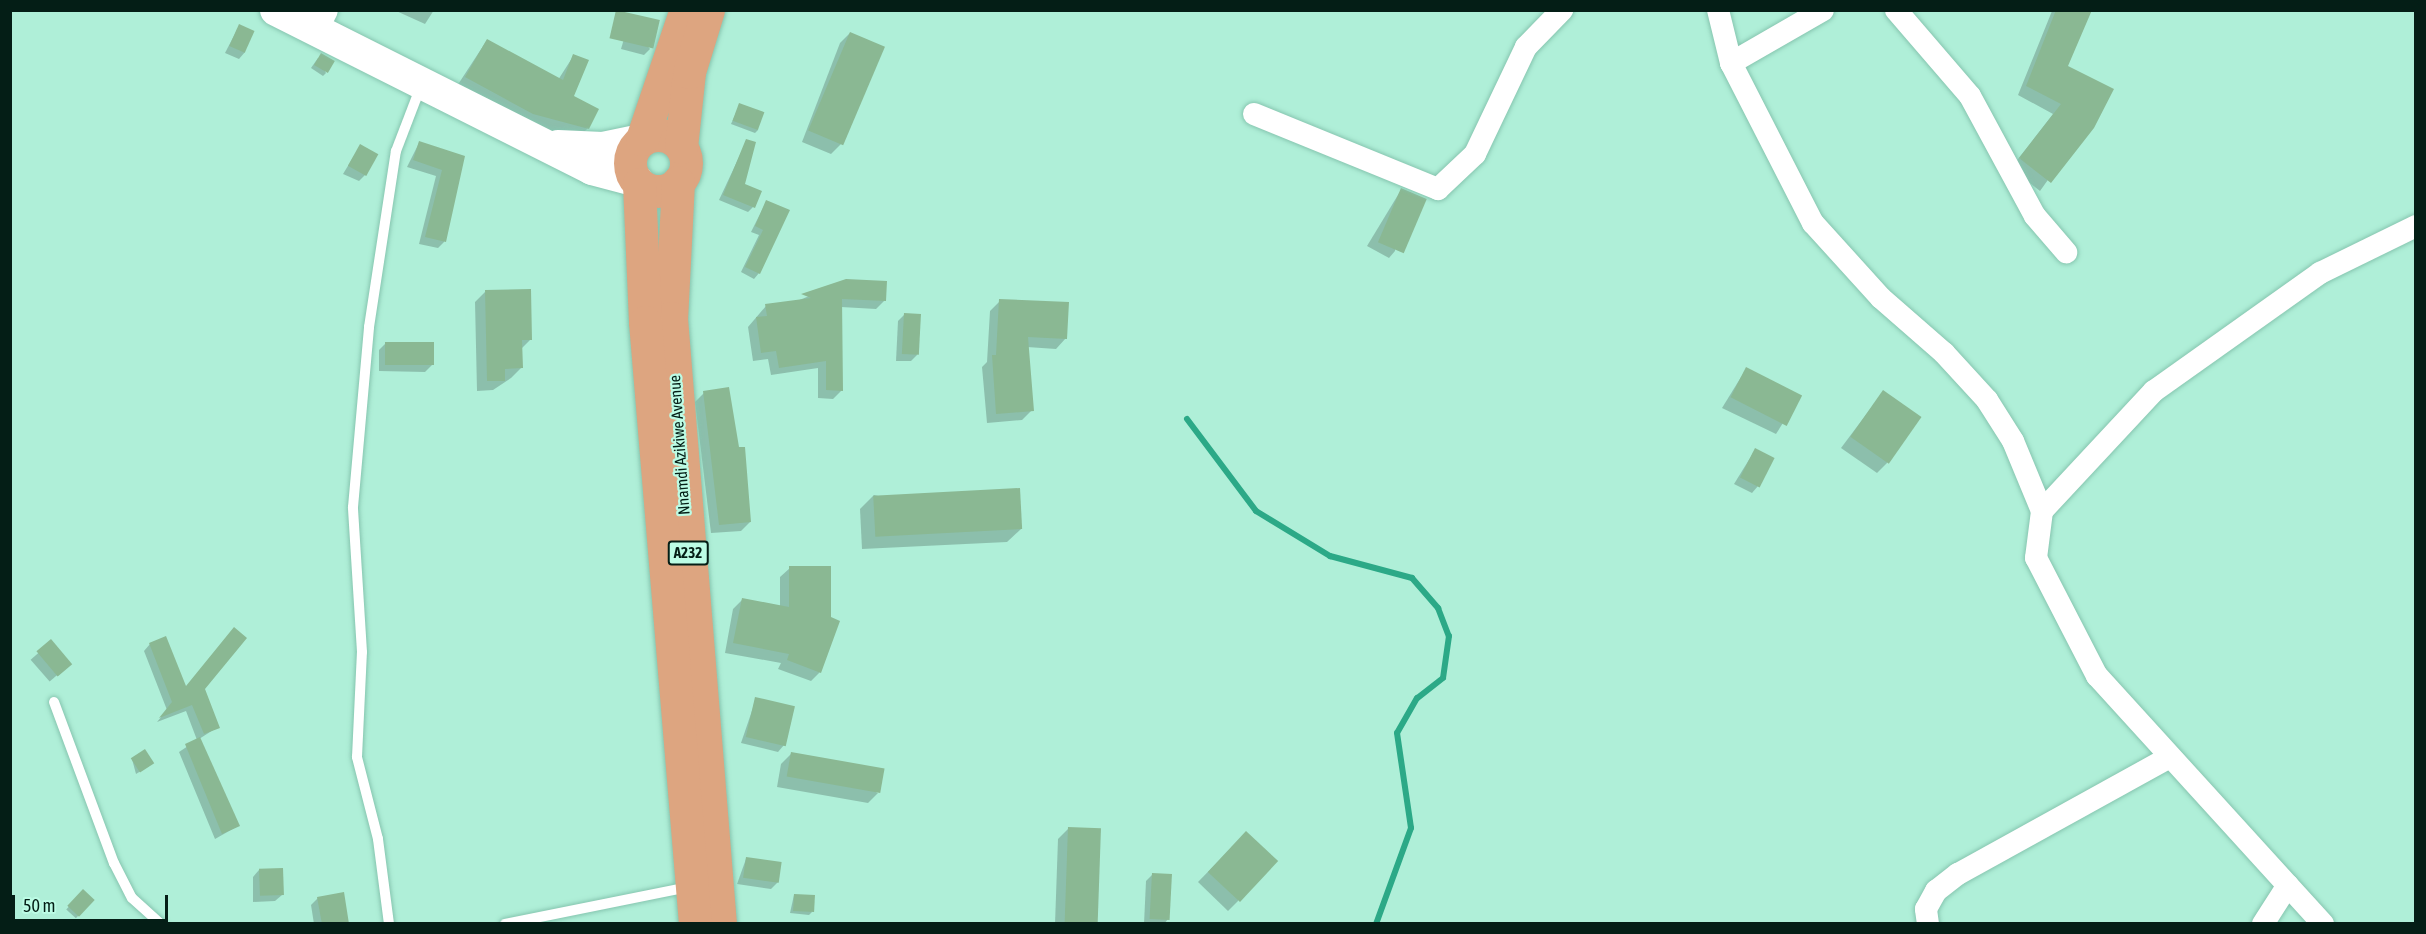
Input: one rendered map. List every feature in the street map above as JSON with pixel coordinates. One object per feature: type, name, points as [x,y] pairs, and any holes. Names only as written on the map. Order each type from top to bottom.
[{"type":"main road","points":[[276,10],[322,20],[423,83],[550,144],[609,177],[638,183],[655,191],[678,182]]},
{"type":"main road","name":"A232","points":[[638,183],[631,156],[641,140],[686,10]]},
{"type":"main road","name":"A232","points":[[678,182],[686,161],[681,147],[688,72],[708,10]]},
{"type":"main road","points":[[550,144],[594,148],[664,136],[681,147]]},
{"type":"main road","name":"Nnamdi Azikiwe Avenue","points":[[678,182],[671,318],[720,924]]},
{"type":"main road","name":"Nnamdi Azikiwe Avenue","points":[[638,183],[645,322],[695,924]]},
{"type":"street","points":[[1254,114],[1438,189],[1474,154],[1526,47],[1562,10]]},
{"type":"street","points":[[1718,10],[1731,63],[1813,223],[1881,298],[1944,353],[1987,400],[2013,441],[2042,511],[2036,558],[2054,600],[2097,676],[2168,758],[2323,924]]},
{"type":"street","points":[[1731,63],[1823,10]]},
{"type":"street","points":[[1896,10],[1970,96],[2035,216],[2066,252]]},
{"type":"street","points":[[2042,511],[2154,391],[2320,273],[2415,226]]},
{"type":"street","points":[[1928,924],[1926,909],[1936,891],[1958,874],[2168,758]]},
{"type":"street","points":[[2263,924],[2288,885]]},
{"type":"lane","points":[[389,924],[378,838],[357,757],[362,652],[353,507],[369,327],[394,163],[423,83]]},
{"type":"lane","points":[[54,702],[114,863],[132,898],[162,924]]},
{"type":"lane","points":[[505,924],[692,886]]},
{"type":"building","points":[[616,10],[660,20],[653,48],[609,38]]},
{"type":"building","points":[[2056,10],[2092,10],[2068,66],[2114,89],[2094,128],[2051,183],[2019,158],[2061,104],[2026,86]]},
{"type":"building","points":[[239,24],[255,31],[245,53],[229,46]]},
{"type":"building","points":[[850,32],[885,47],[843,145],[808,130]]},
{"type":"building","points":[[487,39],[563,80],[573,54],[589,60],[574,96],[599,109],[589,129],[533,114],[465,77]]},
{"type":"building","points":[[321,53],[335,61],[328,73],[314,65]]},
{"type":"building","points":[[739,103],[764,112],[758,130],[733,121]]},
{"type":"building","points":[[746,139],[756,142],[745,184],[762,191],[755,208],[723,195]]},
{"type":"building","points":[[419,141],[465,156],[446,242],[425,237],[442,170],[413,160]]},
{"type":"building","points":[[360,144],[378,154],[366,176],[348,166]]},
{"type":"building","points":[[1401,188],[1427,199],[1404,253],[1378,242]]},
{"type":"building","points":[[766,200],[790,210],[760,274],[745,267],[763,230],[755,226]]},
{"type":"building","points":[[846,279],[887,281],[886,301],[842,299],[843,391],[826,390],[826,361],[779,368],[776,351],[761,353],[756,317],[767,316],[765,304],[811,298],[801,294]]},
{"type":"building","points":[[531,289],[532,340],[522,340],[523,368],[505,369],[505,381],[487,381],[485,290]]},
{"type":"building","points":[[999,299],[1069,302],[1067,339],[1028,337],[1034,411],[996,414],[992,355],[996,355]]},
{"type":"building","points":[[904,313],[921,314],[919,355],[902,354]]},
{"type":"building","points":[[385,342],[434,342],[434,365],[385,365]]},
{"type":"building","points":[[1746,367],[1802,396],[1787,426],[1731,397]]},
{"type":"building","points":[[729,387],[739,447],[745,447],[751,522],[719,525],[703,391]]},
{"type":"building","points":[[1883,390],[1922,417],[1889,464],[1850,437]]},
{"type":"building","points":[[1755,448],[1775,458],[1760,487],[1740,477]]},
{"type":"building","points":[[1020,488],[1022,529],[875,537],[873,496]]},
{"type":"building","points":[[789,566],[831,566],[831,617],[840,621],[821,673],[787,660],[789,654],[733,643],[742,598],[789,607]]},
{"type":"building","points":[[234,627],[247,638],[205,689],[220,728],[204,734],[192,705],[159,718],[172,702],[149,643],[166,636],[186,686]]},
{"type":"building","points":[[51,639],[72,664],[58,676],[36,651]]},
{"type":"building","points":[[755,697],[795,706],[786,746],[746,737]]},
{"type":"building","points":[[200,737],[240,826],[222,834],[185,744]]},
{"type":"building","points":[[145,749],[154,763],[140,773],[131,758]]},
{"type":"building","points":[[791,752],[885,768],[880,793],[787,777]]},
{"type":"building","points":[[1068,827],[1101,828],[1098,923],[1065,922]]},
{"type":"building","points":[[1246,831],[1278,861],[1240,902],[1208,872]]},
{"type":"building","points":[[746,857],[782,862],[779,883],[743,878]]},
{"type":"building","points":[[283,868],[284,895],[260,896],[259,869]]},
{"type":"building","points":[[1152,873],[1172,874],[1170,920],[1150,919]]},
{"type":"building","points":[[83,889],[95,900],[79,917],[67,906]]},
{"type":"building","points":[[344,892],[349,924],[322,924],[317,897]]},
{"type":"building","points":[[794,894],[815,895],[814,912],[793,911]]},
{"type":"waterway","points":[[1187,419],[1256,511],[1330,556],[1412,578],[1438,608],[1449,636],[1443,678],[1417,698],[1397,733],[1411,828],[1376,924]]}]
